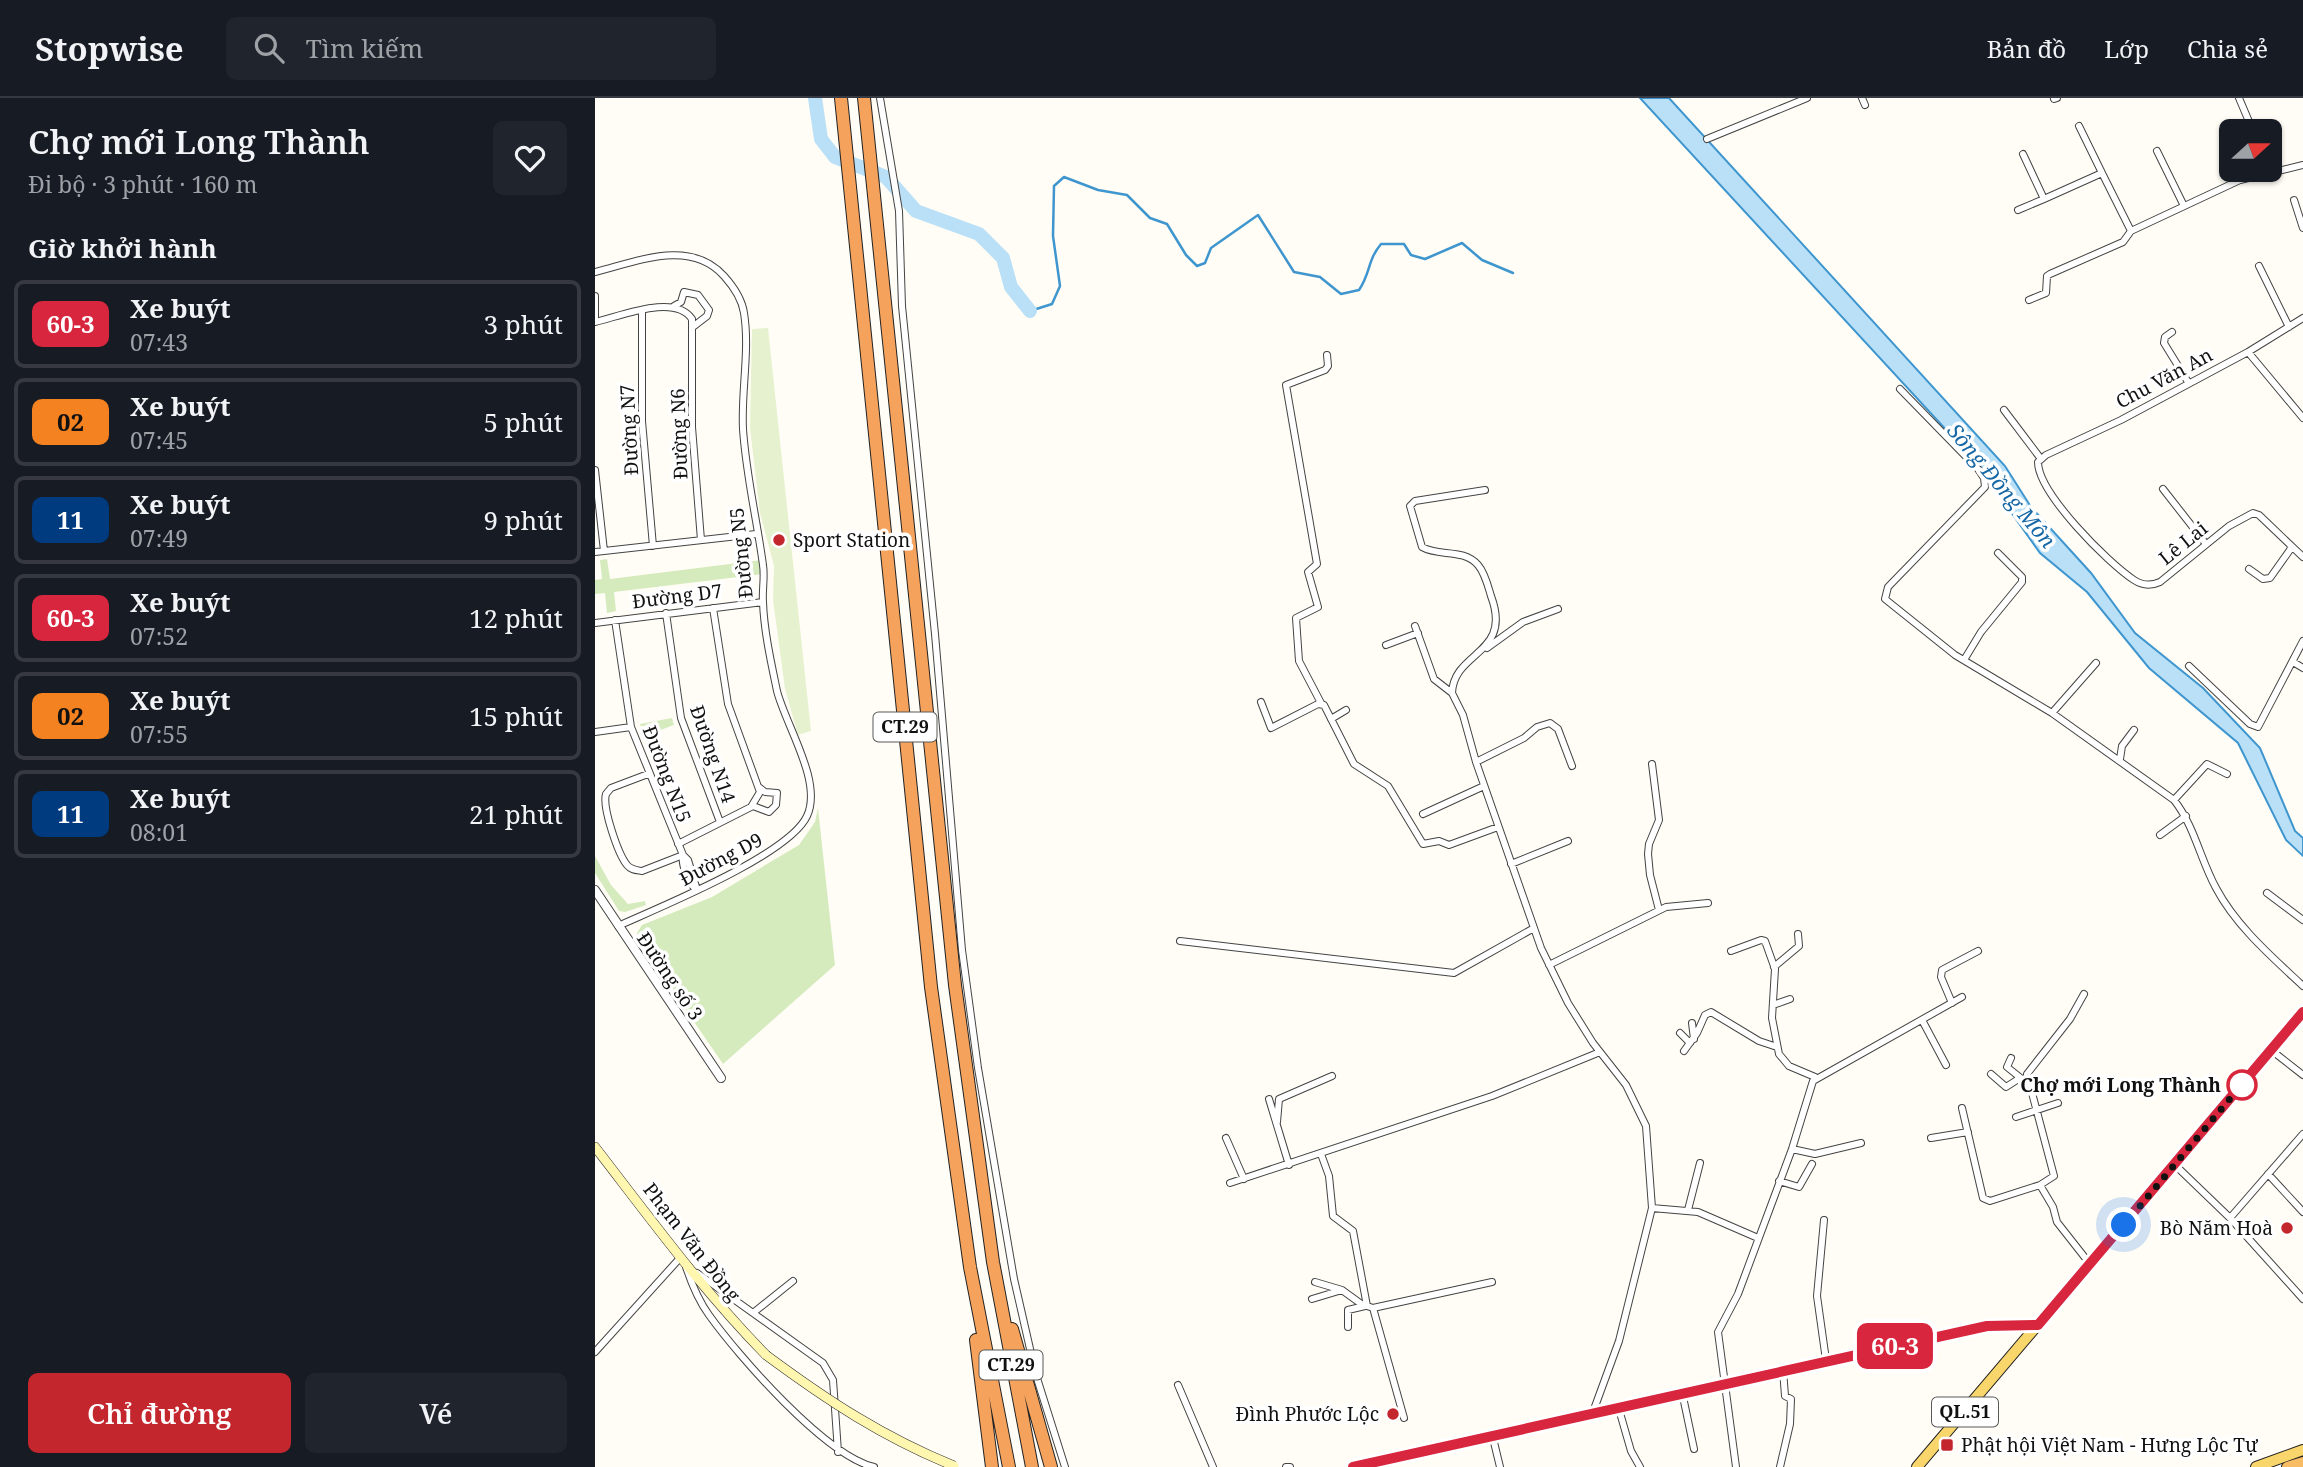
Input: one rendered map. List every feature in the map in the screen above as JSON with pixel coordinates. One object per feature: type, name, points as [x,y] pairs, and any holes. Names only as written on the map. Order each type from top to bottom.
[{"type":"highway","name":"CT.29","points":[[841,98],[931,987],[970,1267],[1009,1467]]},
{"type":"highway","name":"CT.29","points":[[864,98],[955,985],[993,1262],[1032,1467]]},
{"type":"highway","points":[[993,1262],[1051,1467]]},
{"type":"highway","points":[[970,1267],[992,1467]]},
{"type":"highway","points":[[2287,1467],[2303,1461]]},
{"type":"main road","name":"QL.51","points":[[1917,1467],[2303,1012]]},
{"type":"main road","name":"Phạm Văn Đồng","points":[[595,1147],[683,1262],[729,1317],[767,1355],[859,1421],[909,1447],[958,1467]]},
{"type":"main road","points":[[1353,1467],[1987,1326],[2038,1325]]},
{"type":"main road","points":[[2256,1467],[2303,1450]]},
{"type":"street","points":[[880,98],[899,211],[902,306],[935,634],[962,950],[978,1068],[1014,1279],[1036,1375],[1065,1467]]},
{"type":"street","points":[[1784,98],[1787,106]]},
{"type":"street","points":[[1707,139],[1807,98]]},
{"type":"street","points":[[2239,98],[2248,119]]},
{"type":"street","points":[[2079,126],[2130,231]]},
{"type":"street","points":[[2157,151],[2185,206]]},
{"type":"street","points":[[2023,154],[2043,199]]},
{"type":"street","points":[[2282,169],[2303,165]]},
{"type":"street","points":[[2018,210],[2102,173]]},
{"type":"street","points":[[2029,300],[2046,293],[2046,276],[2123,242],[2130,231],[2236,182]]},
{"type":"street","points":[[2294,201],[2303,228]]},
{"type":"street","name":"Đường N5","points":[[595,272],[678,255],[698,258],[717,268],[734,288],[745,316],[743,428],[756,534],[763,565],[763,602],[777,691],[812,793]]},
{"type":"street","points":[[2259,266],[2289,327]]},
{"type":"street","name":"Đường N6","points":[[674,306],[681,302],[684,292],[689,291],[707,304],[707,316],[694,326],[692,427],[701,540]]},
{"type":"street","points":[[595,296],[595,321],[674,306],[689,315],[694,326]]},
{"type":"street","name":"Đường N7","points":[[642,312],[642,421],[653,546]]},
{"type":"street","name":"Chu Văn An","points":[[2039,461],[2248,352],[2303,318]]},
{"type":"street","points":[[2172,332],[2165,337],[2164,343],[2188,382]]},
{"type":"street","points":[[2248,352],[2303,418]]},
{"type":"street","points":[[1327,355],[1328,366],[1325,370],[1286,386],[1317,564],[1308,572],[1318,607],[1294,620],[1299,661],[1355,764],[1388,786],[1423,844],[1439,842],[1449,845],[1498,827]]},
{"type":"street","points":[[1900,389],[1977,469],[1984,478],[1985,487],[1888,587],[1884,595],[1901,614],[1964,660],[2052,713],[2174,800],[2186,816],[2216,889],[2244,926],[2303,986]]},
{"type":"street","name":"Lê Lai","points":[[2004,410],[2039,461],[2044,484],[2061,509],[2134,581],[2150,586],[2160,582],[2239,519],[2252,513],[2259,515],[2303,557]]},
{"type":"street","points":[[595,470],[604,551]]},
{"type":"street","points":[[2162,489],[2206,544]]},
{"type":"street","points":[[1485,490],[1415,501],[1410,508],[1422,547],[1455,552],[1476,563],[1481,570],[1498,618],[1485,649]]},
{"type":"street","points":[[595,552],[756,534]]},
{"type":"street","points":[[2249,569],[2263,579],[2270,578],[2292,547]]},
{"type":"street","points":[[1964,660],[1981,632],[2022,582],[2022,577],[1998,553]]},
{"type":"street","name":"Đường D7","points":[[595,623],[763,602]]},
{"type":"street","points":[[678,844],[751,807],[759,798],[759,786],[729,704],[713,608]]},
{"type":"street","points":[[1452,693],[1453,679],[1457,672],[1485,649],[1523,622],[1558,609]]},
{"type":"street","name":"Đường N14","points":[[666,613],[681,718],[720,822]]},
{"type":"street","name":"Đường N15","points":[[615,620],[631,727],[648,774],[683,855],[688,860],[697,890]]},
{"type":"street","points":[[1385,645],[1416,629],[1434,680],[1452,693],[1463,715],[1483,786],[1549,965],[1568,1003],[1600,1052],[1626,1085],[1646,1126],[1652,1208],[1619,1341],[1593,1412]]},
{"type":"street","points":[[2189,666],[2255,728],[2262,724],[2303,641]]},
{"type":"street","points":[[2293,662],[2303,668]]},
{"type":"street","points":[[2052,713],[2096,663]]},
{"type":"street","points":[[1261,702],[1271,728],[1321,704]]},
{"type":"street","points":[[1331,719],[1346,710]]},
{"type":"street","points":[[1476,762],[1524,738],[1537,727],[1550,723],[1558,729],[1572,766]]},
{"type":"street","points":[[595,732],[631,727]]},
{"type":"street","points":[[2120,759],[2122,746],[2134,730]]},
{"type":"street","points":[[1653,764],[1659,820],[1649,844],[1648,854],[1659,910]]},
{"type":"street","points":[[2174,800],[2207,764],[2227,774]]},
{"type":"street","points":[[648,774],[605,794],[604,807],[626,864],[635,870],[650,869],[683,855]]},
{"type":"street","points":[[751,807],[769,812],[776,805],[777,793],[765,792],[759,786]]},
{"type":"street","points":[[1423,814],[1483,786]]},
{"type":"street","name":"Đường D9","points":[[618,926],[697,890],[793,836],[810,811],[812,793]]},
{"type":"street","points":[[2160,835],[2186,816]]},
{"type":"street","points":[[1511,864],[1568,841]]},
{"type":"street","name":"Đường số 3","points":[[595,890],[721,1078]]},
{"type":"street","points":[[2267,893],[2303,920]]},
{"type":"street","points":[[1549,965],[1659,910],[1681,903],[1708,903]]},
{"type":"street","points":[[1180,941],[1454,973],[1534,928]]},
{"type":"street","points":[[1775,967],[1800,946],[1798,934]]},
{"type":"street","points":[[1731,951],[1764,939],[1775,967],[1773,1005],[1777,1047],[1789,1066],[1815,1077]]},
{"type":"street","points":[[1952,1003],[1941,977],[1942,970],[1978,951]]},
{"type":"street","points":[[1962,1108],[1983,1198],[1990,1201],[2040,1185],[2054,1176],[2027,1082],[2033,1065],[2070,1019],[2084,994]]},
{"type":"street","points":[[1735,1467],[1718,1332],[1738,1294],[1792,1149],[1815,1077],[1962,997]]},
{"type":"street","points":[[1773,1005],[1790,999]]},
{"type":"street","points":[[1684,1051],[1705,1015],[1711,1012],[1759,1041],[1777,1047]]},
{"type":"street","points":[[1922,1020],[1946,1065]]},
{"type":"street","points":[[1692,1023],[1692,1041]]},
{"type":"street","points":[[1680,1033],[1692,1041]]},
{"type":"street","points":[[2271,1050],[2303,1075]]},
{"type":"street","points":[[1230,1183],[1492,1096],[1600,1052]]},
{"type":"street","points":[[2011,1058],[2007,1067],[2027,1082]]},
{"type":"street","points":[[1991,1074],[2006,1087],[2020,1078]]},
{"type":"street","points":[[1277,1122],[1279,1100],[1332,1076]]},
{"type":"street","points":[[1269,1099],[1289,1165]]},
{"type":"street","points":[[2016,1117],[2057,1103]]},
{"type":"street","points":[[1931,1138],[1968,1132]]},
{"type":"street","points":[[2230,1218],[2303,1134]]},
{"type":"street","points":[[1226,1138],[1244,1179]]},
{"type":"street","points":[[1792,1149],[1815,1154],[1861,1143]]},
{"type":"street","points":[[1321,1154],[1329,1176],[1333,1216],[1353,1231],[1368,1307],[1404,1418]]},
{"type":"street","points":[[1688,1210],[1700,1163]]},
{"type":"street","points":[[1779,1181],[1799,1187],[1812,1164]]},
{"type":"street","points":[[2175,1165],[2230,1218],[2303,1299]]},
{"type":"street","points":[[2269,1174],[2303,1212]]},
{"type":"street","points":[[2040,1185],[2053,1207],[2057,1222],[2091,1265]]},
{"type":"street","points":[[1652,1208],[1688,1210],[1758,1238]]},
{"type":"street","points":[[1824,1220],[1817,1296],[1826,1360]]},
{"type":"street","points":[[683,1262],[829,1370],[833,1380],[838,1452]]},
{"type":"street","points":[[595,1352],[683,1262]]},
{"type":"street","points":[[683,1262],[693,1289],[709,1316],[759,1375],[838,1452],[860,1464],[874,1467]]},
{"type":"street","points":[[753,1312],[793,1281]]},
{"type":"street","points":[[1315,1282],[1342,1290],[1368,1307]]},
{"type":"street","points":[[1348,1327],[1348,1310],[1492,1282]]},
{"type":"street","points":[[1312,1299],[1342,1290]]},
{"type":"street","points":[[1780,1467],[1790,1424],[1791,1399],[1785,1396],[1783,1370]]},
{"type":"street","points":[[1178,1385],[1213,1467]]},
{"type":"street","points":[[1682,1392],[1694,1449]]},
{"type":"street","points":[[1618,1406],[1631,1451],[1640,1467]]},
{"type":"street","points":[[1492,1434],[1500,1467]]},
{"type":"green space","name":"Sport Station","points":[[768,328],[811,731],[798,735],[785,689],[773,600],[774,566],[760,513],[750,428],[752,329]]},
{"type":"green space","points":[[607,559],[610,579],[762,560],[763,574],[614,592],[616,611],[607,613],[605,593],[595,594],[595,580],[602,579],[600,560]]},
{"type":"green space","points":[[672,718],[674,725],[644,736],[640,724]]},
{"type":"green space","points":[[818,808],[835,965],[723,1064],[640,943],[637,933],[642,925],[712,897],[799,845],[815,822]]},
{"type":"green space","points":[[595,856],[611,885],[628,904],[645,901],[646,905],[625,912],[619,911],[595,873]]},
{"type":"water","name":"Sông Đồng Môn","points":[[1640,98],[1669,98],[2005,466],[2031,507],[2091,573],[2135,633],[2203,688],[2260,748],[2295,831],[2303,838],[2303,856],[2286,840],[2238,743],[2149,668],[2087,592],[2040,553],[2008,508],[1998,486]]},
{"type":"waterway","points":[[815,98],[821,139],[835,157],[886,177],[916,211],[979,234],[1003,258],[1011,287],[1030,311]]},
{"type":"waterway","points":[[1030,311],[1052,304],[1060,286],[1053,236],[1054,186],[1064,177],[1098,190],[1127,195],[1150,218],[1167,224],[1186,255],[1197,266],[1205,263],[1211,248],[1258,215],[1294,272],[1320,277],[1341,294],[1359,290],[1381,244],[1404,244],[1411,255],[1425,259],[1462,243],[1482,260],[1513,273]]},
{"type":"bus line","name":"60-3","points":[[1353,1467],[1987,1326],[2038,1325],[2303,1012]]},
{"type":"place","name":"Sport Station","points":[[779,540]]},
{"type":"place","name":"Chợ mới Long Thành","points":[[2242,1085]]},
{"type":"place","name":"Bò Năm Hoà","points":[[2287,1228]]},
{"type":"place","name":"Đình Phước Lộc","points":[[1393,1414]]},
{"type":"place","name":"Phật hội Việt Nam - Hưng Lộc Tự","points":[[1947,1445]]},
{"type":"route","points":[[2124,1225],[2244,1082],[2242,1085]]}]
